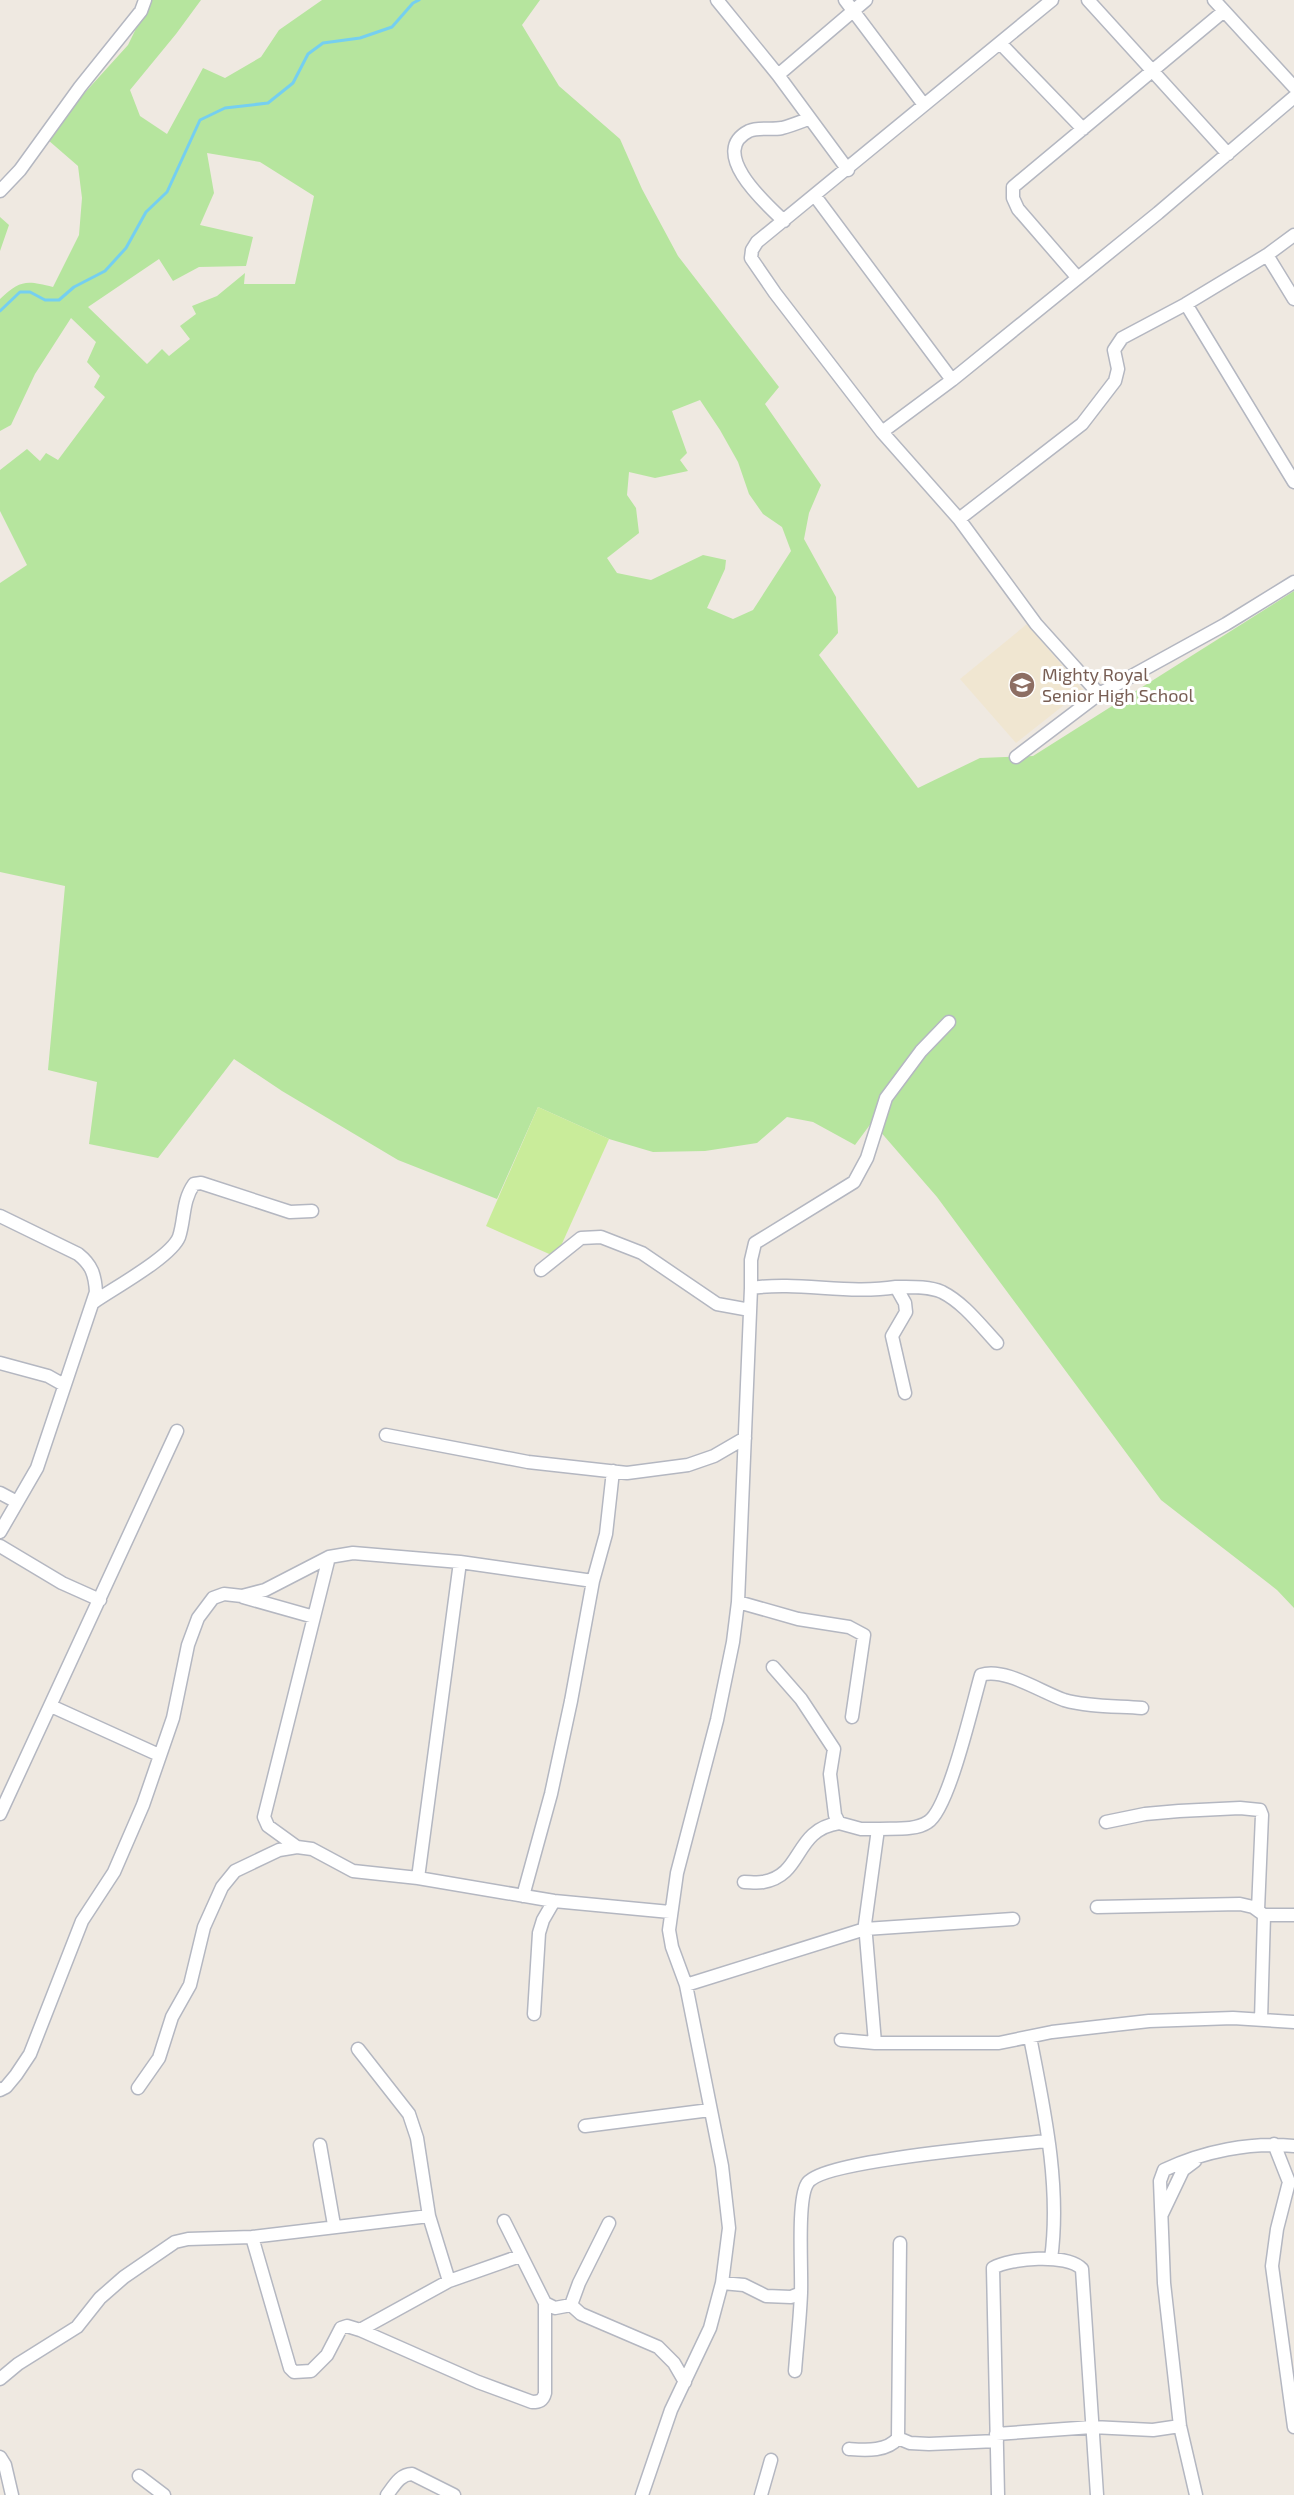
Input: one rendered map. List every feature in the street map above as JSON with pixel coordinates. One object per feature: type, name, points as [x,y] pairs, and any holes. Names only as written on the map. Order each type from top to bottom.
[{"type":"street","points":[[0,191],[20,170],[80,87],[141,11],[145,0]]},
{"type":"street","points":[[717,0],[778,75],[808,119],[848,170]]},
{"type":"street","points":[[845,0],[924,105]]},
{"type":"street","points":[[778,75],[866,0]]},
{"type":"street","points":[[1052,0],[758,242],[752,250],[752,258],[775,293],[882,432],[959,519],[1036,624],[1099,694]]},
{"type":"street","points":[[1088,0],[1228,154]]},
{"type":"street","points":[[1214,0],[1294,87]]},
{"type":"street","points":[[1077,277],[1018,209],[1013,198],[1013,187],[1224,11]]},
{"type":"street","points":[[1001,44],[1083,129]]},
{"type":"street","points":[[882,432],[952,380],[1158,213],[1294,97]]},
{"type":"street","points":[[783,221],[742,177],[735,162],[736,147],[742,136],[751,130],[783,128],[808,119]]},
{"type":"street","points":[[815,196],[952,380]]},
{"type":"street","points":[[959,519],[1082,424],[1115,381],[1118,369],[1114,350],[1122,338],[1186,304],[1267,255],[1294,235]]},
{"type":"street","points":[[1267,255],[1294,299]]},
{"type":"street","points":[[1186,304],[1294,483]]},
{"type":"street","points":[[1016,757],[1099,694],[1226,624],[1294,582]]},
{"type":"street","points":[[642,2495],[655,2450],[671,2410],[710,2328],[722,2283],[729,2228],[722,2166],[686,1985],[672,1947],[669,1930],[677,1873],[717,1720],[738,1602],[752,1288],[751,1260],[756,1243],[854,1182],[867,1158],[886,1098],[921,1051],[949,1022]]},
{"type":"street","points":[[94,1302],[168,1253],[179,1237],[182,1216],[194,1184],[201,1183],[290,1212],[312,1210]]},
{"type":"street","points":[[0,1216],[50,1240],[88,1262],[95,1274],[96,1292],[37,1468],[0,1532]]},
{"type":"street","points":[[541,1270],[581,1238],[601,1237],[642,1253],[717,1304],[750,1310]]},
{"type":"street","points":[[752,1288],[768,1286],[862,1291],[914,1287],[940,1291],[955,1300],[997,1343]]},
{"type":"street","points":[[896,1287],[903,1297],[906,1312],[892,1336],[905,1393]]},
{"type":"street","points":[[0,1363],[48,1376],[64,1385]]},
{"type":"street","points":[[0,1814],[177,1431]]},
{"type":"street","points":[[386,1435],[528,1462],[637,1473],[688,1465],[723,1452],[745,1438]]},
{"type":"street","points":[[543,1920],[529,1897],[593,1581],[606,1534],[613,1471]]},
{"type":"street","points":[[0,1493],[17,1502]]},
{"type":"street","points":[[0,1546],[62,1583],[99,1600]]},
{"type":"street","points":[[242,1596],[265,1590],[329,1557],[353,1553],[460,1562],[593,1581]]},
{"type":"street","points":[[297,1847],[268,1826],[264,1817],[329,1557]]},
{"type":"street","points":[[418,1878],[460,1562]]},
{"type":"street","points":[[0,2090],[16,2076],[30,2054],[82,1921],[114,1872],[143,1805],[173,1718],[188,1645],[198,1618],[213,1598],[224,1594],[242,1596],[314,1617]]},
{"type":"street","points":[[738,1602],[798,1619],[849,1627],[864,1635],[852,1717]]},
{"type":"street","points":[[773,1667],[801,1699],[834,1749],[830,1774],[839,1823]]},
{"type":"street","points":[[744,1882],[763,1882],[778,1877],[787,1870],[813,1832],[826,1825],[839,1823],[861,1829],[878,1829],[923,1825],[931,1821],[940,1806],[950,1780],[981,1675],[991,1671],[1005,1675],[1067,1701],[1142,1708]]},
{"type":"street","points":[[51,1706],[159,1755]]},
{"type":"street","points":[[1106,1822],[1145,1814],[1179,1811],[1240,1808],[1260,1810],[1262,1815],[1261,2020]]},
{"type":"street","points":[[875,2043],[865,1929],[878,1829]]},
{"type":"street","points":[[138,2088],[159,2058],[172,2017],[190,1985],[204,1927],[222,1887],[235,1871],[279,1850],[297,1847],[312,1849],[353,1870],[418,1878],[554,1901],[670,1911]]},
{"type":"street","points":[[534,2014],[539,1933],[543,1920],[554,1901]]},
{"type":"street","points":[[1096,1907],[1228,1903],[1250,1906],[1261,1912],[1294,1915]]},
{"type":"street","points":[[686,1985],[865,1929],[1013,1919]]},
{"type":"street","points":[[842,2040],[875,2043],[999,2043],[1052,2032],[1149,2021],[1212,2018],[1294,2022]]},
{"type":"street","points":[[1030,2037],[1053,2194],[1051,2259]]},
{"type":"street","points":[[358,2049],[409,2114],[417,2138],[429,2216],[449,2281]]},
{"type":"street","points":[[585,2126],[710,2110]]},
{"type":"street","points":[[795,2371],[801,2293],[802,2203],[807,2183],[812,2178],[856,2164],[1047,2141]]},
{"type":"street","points":[[1196,2495],[1180,2426],[1164,2283],[1160,2181],[1164,2170],[1200,2156],[1248,2146],[1274,2144],[1294,2146]]},
{"type":"street","points":[[1274,2144],[1292,2179],[1276,2229],[1272,2266],[1294,2427]]},
{"type":"street","points":[[320,2145],[334,2225]]},
{"type":"street","points":[[0,2379],[18,2364],[77,2327],[100,2298],[124,2277],[165,2248],[188,2239],[252,2237],[334,2225],[429,2216]]},
{"type":"street","points":[[252,2237],[290,2368],[294,2372],[311,2371],[327,2355],[341,2328],[347,2326],[478,2382],[531,2402],[539,2402],[545,2393],[545,2303],[504,2221]]},
{"type":"street","points":[[571,2305],[579,2283],[609,2223]]},
{"type":"street","points":[[849,2450],[878,2449],[893,2445],[898,2438],[900,2243]]},
{"type":"street","points":[[360,2330],[449,2281],[520,2256]]},
{"type":"street","points":[[998,2495],[993,2268],[1006,2262],[1051,2259],[1072,2263],[1082,2269],[1097,2495]]},
{"type":"street","points":[[722,2283],[744,2285],[765,2296],[791,2297],[801,2293]]},
{"type":"street","points":[[545,2303],[555,2308],[571,2305]]},
{"type":"street","points":[[571,2305],[581,2314],[658,2347],[675,2363],[685,2382]]},
{"type":"street","points":[[898,2438],[910,2443],[996,2438],[1092,2427],[1153,2430],[1180,2426]]},
{"type":"street","points":[[0,2457],[5,2465],[12,2495]]},
{"type":"street","points":[[761,2495],[771,2460]]},
{"type":"street","points":[[387,2495],[399,2479],[406,2474],[412,2474],[454,2495]]},
{"type":"street","points":[[139,2476],[164,2495]]},
{"type":"shaded area","name":"Mighty Royal Senior High School","points":[[1027,624],[1083,690],[1016,743],[960,679]]},
{"type":"green space","points":[[150,0],[201,0],[130,90],[140,116],[167,134],[203,68],[225,78],[261,57],[279,30],[322,0],[540,0],[522,25],[559,86],[620,139],[642,189],[678,256],[779,387],[765,404],[821,485],[809,513],[804,539],[836,597],[838,633],[819,655],[918,788],[980,758],[1033,756],[1294,591],[1294,1608],[1277,1590],[1161,1500],[937,1197],[872,1122],[855,1145],[813,1122],[787,1117],[757,1143],[705,1151],[653,1152],[609,1139],[538,1107],[497,1199],[398,1160],[282,1091],[234,1059],[158,1158],[89,1144],[97,1082],[48,1070],[65,886],[0,872],[0,583],[27,565],[0,511],[0,470],[27,449],[40,461],[46,453],[58,460],[105,397],[94,387],[100,376],[87,362],[96,342],[71,318],[35,374],[11,425],[0,431],[0,299],[13,288],[24,283],[53,287],[79,235],[82,198],[78,166],[48,140],[28,171],[0,198],[0,192],[51,130],[128,45]],"holes":[[[207,153],[260,162],[314,196],[295,284],[244,284],[245,273],[217,296],[192,306],[196,314],[180,326],[190,339],[169,356],[162,349],[147,364],[88,307],[159,259],[173,281],[199,267],[246,266],[253,237],[200,225],[214,193]],[[700,400],[738,462],[749,494],[763,514],[782,527],[791,551],[753,610],[733,619],[707,608],[725,569],[726,560],[703,555],[651,580],[617,573],[607,558],[639,533],[636,508],[627,495],[629,472],[655,478],[688,471],[680,460],[687,453],[672,411]]]},
{"type":"green space","points":[[0,217],[9,225],[0,251]]},
{"type":"green space","points":[[538,1107],[609,1139],[556,1257],[486,1226]]},
{"type":"waterway","points":[[0,311],[20,292],[30,292],[45,300],[59,300],[74,287],[105,271],[126,248],[146,212],[167,192],[200,120],[225,108],[268,103],[293,83],[308,54],[323,43],[360,38],[392,27],[413,3],[419,0]]},
{"type":"place","name":"Mighty Royal Senior High School","points":[[1022,685]]}]
